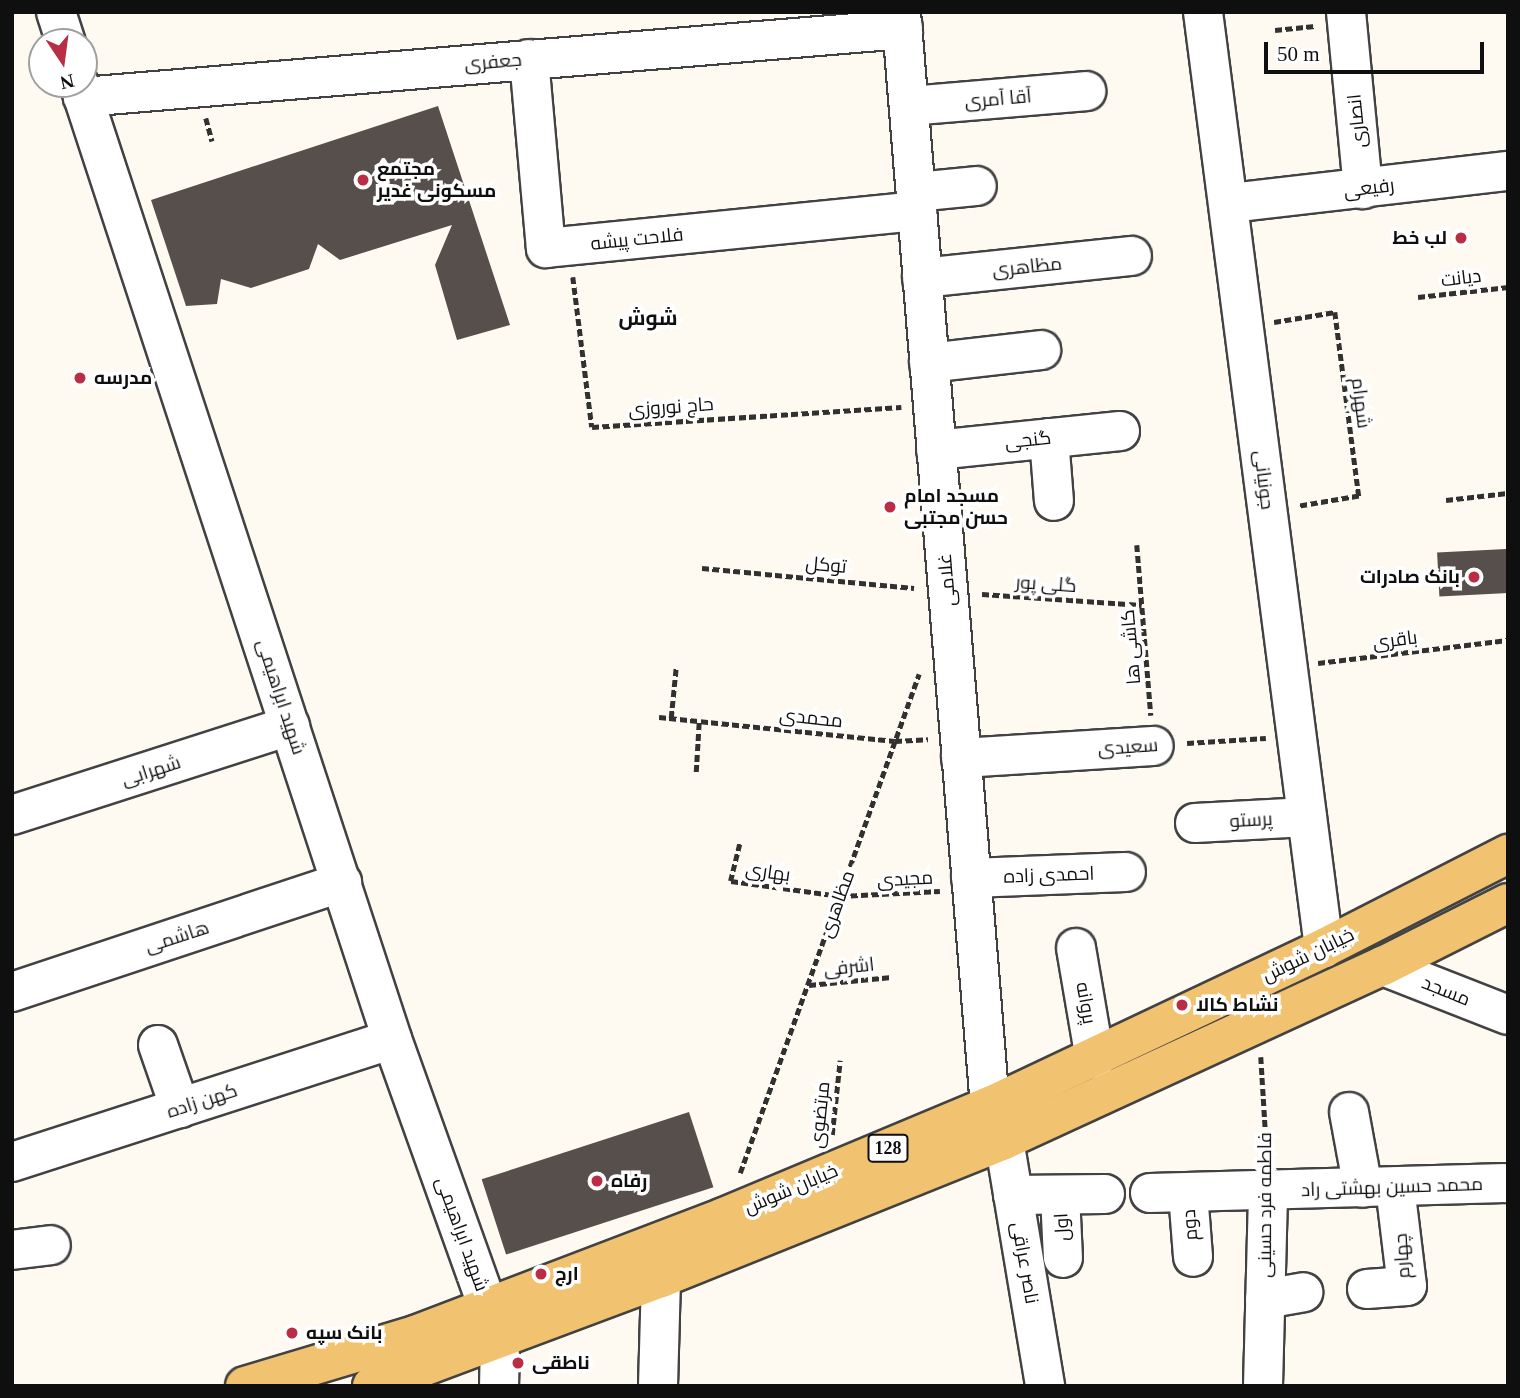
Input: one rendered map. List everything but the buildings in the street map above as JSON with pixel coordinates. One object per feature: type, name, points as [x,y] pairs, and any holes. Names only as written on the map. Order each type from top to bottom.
[{"type":"main road","name":"خیابان شوش","points":[[245,1386],[415,1335],[494,1324],[661,1278],[997,1123],[1095,1059],[1324,948],[1508,854]]},
{"type":"main road","name":"خیابان شوش","points":[[372,1386],[494,1324],[724,1217],[828,1174],[997,1123],[1259,1024],[1508,903]]},
{"type":"street","name":"جونیانی","points":[[1203,12],[1231,203],[1286,667],[1324,948]]},
{"type":"street","name":"انصاری","points":[[1346,12],[1363,189]]},
{"type":"street","name":"جعفری","points":[[98,89],[528,59],[904,17]]},
{"type":"street","name":"غلامی","points":[[904,17],[922,278],[972,884],[997,1123]]},
{"type":"street","name":"فلاحت پیشه","points":[[528,59],[546,248],[916,201],[977,186]]},
{"type":"street","name":"آقا آمری","points":[[909,106],[1086,91]]},
{"type":"street","name":"شهید ابراهیمی","points":[[84,98],[393,1039],[494,1324]]},
{"type":"street","name":"رفیعی","points":[[1231,203],[1508,171]]},
{"type":"street","name":"مظاهری","points":[[922,278],[1132,256]]},
{"type":"street","points":[[929,363],[1041,350]]},
{"type":"street","name":"گنجی","points":[[936,450],[1120,431]]},
{"type":"street","points":[[1049,438],[1054,501]]},
{"type":"street","name":"شهرابی","points":[[12,815],[290,726]]},
{"type":"street","name":"سعیدی","points":[[961,748],[1153,746]]},
{"type":"street","name":"پرستو","points":[[1195,823],[1307,817]]},
{"type":"street","name":"احمدی زاده","points":[[972,884],[1126,872]]},
{"type":"street","name":"هاشمی","points":[[12,992],[342,882]]},
{"type":"street","name":"پروانه","points":[[1076,948],[1095,1059]]},
{"type":"street","name":"مسجد","points":[[1383,966],[1508,1016]]},
{"type":"street","name":"کهن زاده","points":[[12,1162],[393,1039]]},
{"type":"street","points":[[158,1045],[180,1108]]},
{"type":"street","points":[[1349,1112],[1379,1188]]},
{"type":"street","name":"ناصر عراقی","points":[[997,1123],[1013,1195],[1045,1386]]},
{"type":"street","name":"محمد حسین بهشتی راد","points":[[1150,1194],[1508,1183]]},
{"type":"street","name":"چهارم","points":[[1367,1289],[1407,1286],[1379,1188]]},
{"type":"street","name":"فاطمه فرد حسینی","points":[[1263,1386],[1268,1190]]},
{"type":"street","name":"دوم","points":[[1188,1193],[1193,1257]]},
{"type":"street","points":[[1013,1195],[1105,1194]]},
{"type":"street","name":"اول","points":[[1060,1195],[1063,1258]]},
{"type":"street","points":[[12,1250],[51,1245]]},
{"type":"street","points":[[658,1386],[661,1278]]},
{"type":"street","points":[[1265,1299],[1303,1292]]},
{"type":"street","points":[[494,1324],[499,1386]]},
{"type":"path","name":"حاج نوروزی","points":[[569,246],[592,426],[933,405]]},
{"type":"path","name":"دیانت","points":[[1418,298],[1508,287]]},
{"type":"path","name":"شهرام","points":[[1245,326],[1335,312],[1359,496],[1268,512]]},
{"type":"path","points":[[1446,500],[1508,493]]},
{"type":"path","name":"کاشی ها","points":[[1137,545],[1153,746]]},
{"type":"path","name":"توکل","points":[[702,568],[948,591]]},
{"type":"path","name":"گلی پور","points":[[948,591],[1142,605]]},
{"type":"path","name":"باقری","points":[[1286,667],[1508,640]]},
{"type":"path","name":"مظاهری","points":[[724,1217],[922,666]]},
{"type":"path","points":[[671,718],[676,667]]},
{"type":"path","name":"محمدی","points":[[659,717],[961,748]]},
{"type":"path","points":[[696,772],[699,721]]},
{"type":"path","name":"سعیدی","points":[[1153,746],[1295,735]]},
{"type":"path","name":"بهاری","points":[[740,844],[731,881],[840,896]]},
{"type":"path","name":"مجیدی","points":[[840,896],[972,884]]},
{"type":"path","name":"اشرفی","points":[[809,985],[892,977]]},
{"type":"path","name":"فاطمه فرد حسینی","points":[[1259,1024],[1268,1190]]},
{"type":"path","name":"مرتضوی","points":[[828,1174],[840,1060]]},
{"type":"place","name":"مجتمع مسکونی غدیر","points":[[363,180]]},
{"type":"place","name":"لب خط","points":[[1461,238]]},
{"type":"place","name":"مدرسه","points":[[80,378]]},
{"type":"place","name":"مسجد امام حسن مجتبی","points":[[890,507]]},
{"type":"place","name":"بانک صادرات","points":[[1474,577]]},
{"type":"place","name":"نشاط کالا","points":[[1182,1005]]},
{"type":"place","name":"رفاه","points":[[597,1181]]},
{"type":"place","name":"ارج","points":[[541,1274]]},
{"type":"place","name":"بانک سپه","points":[[292,1333]]},
{"type":"place","name":"ناطقی","points":[[518,1363]]},
{"type":"district","name":"شوش","points":[[648,318]]}]
